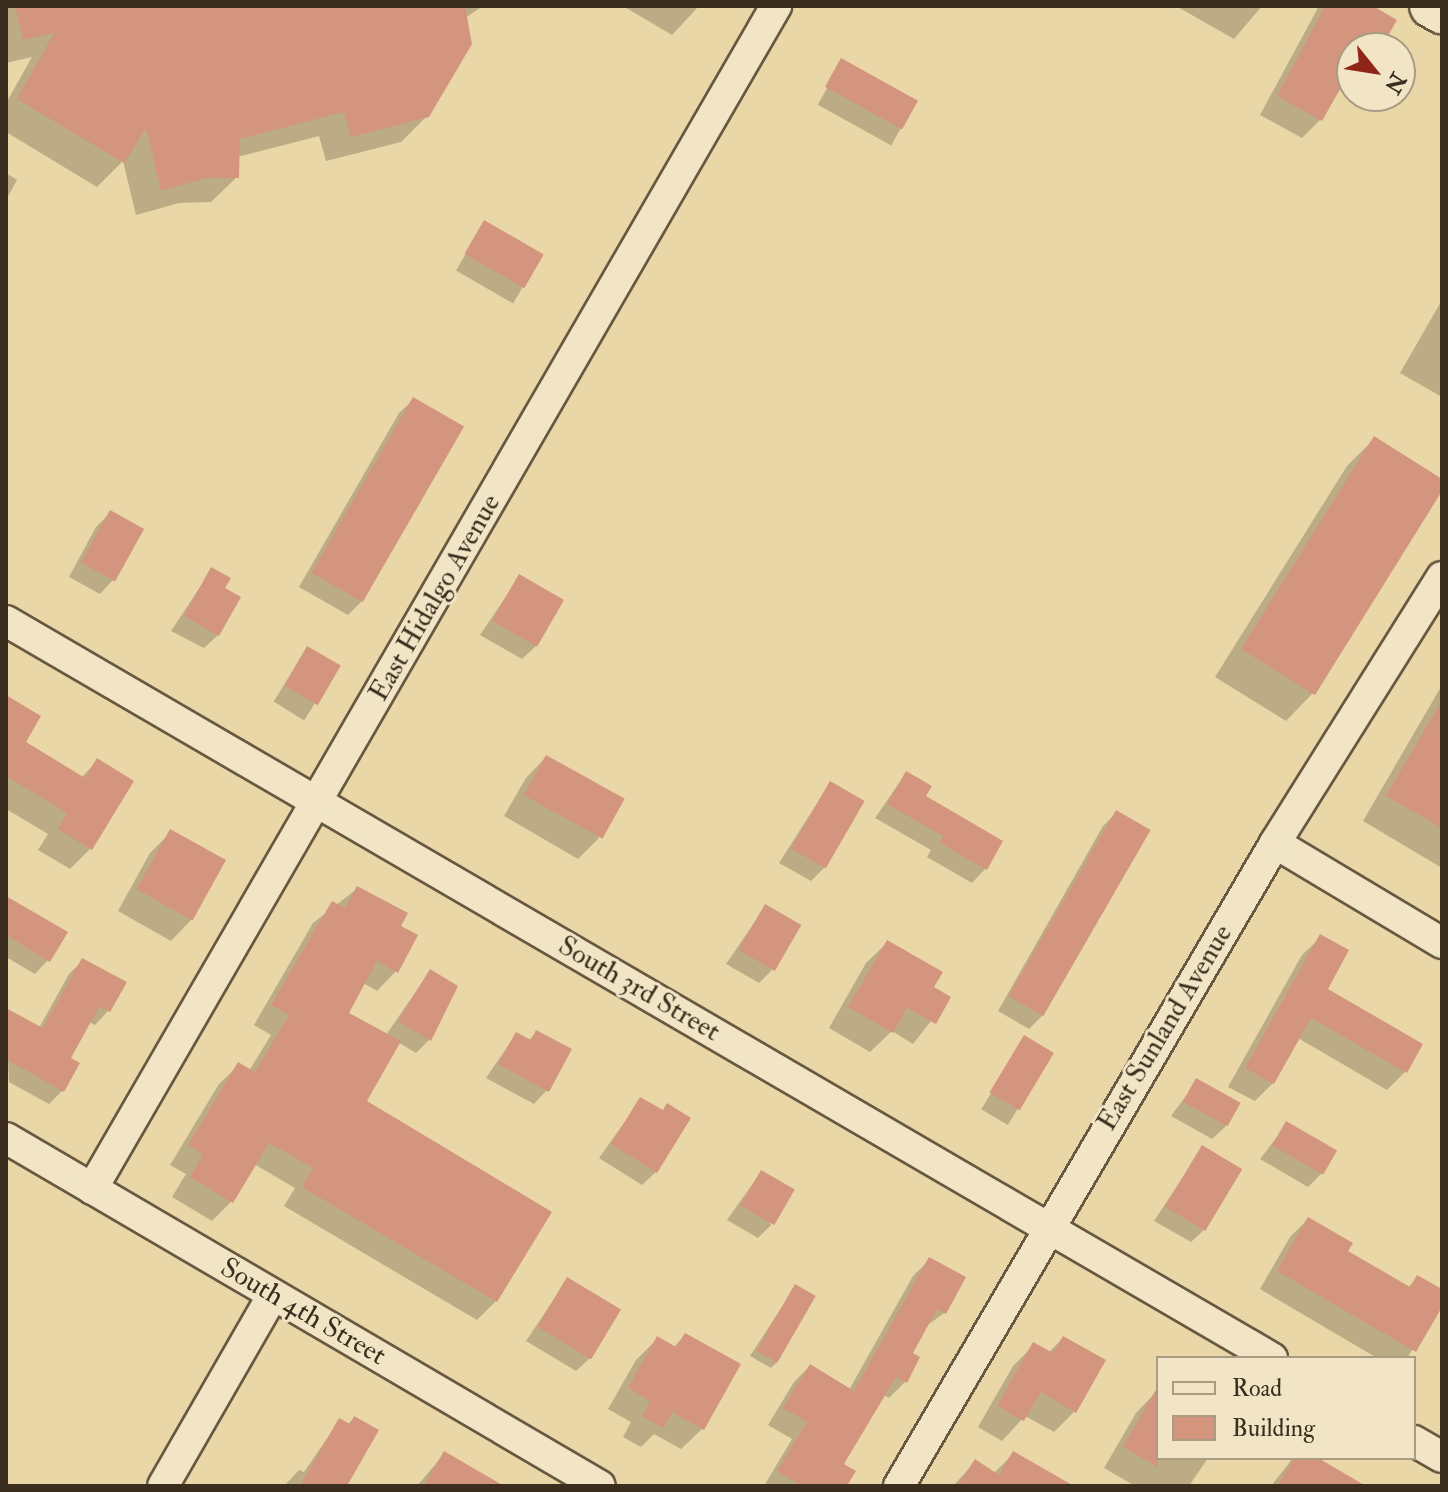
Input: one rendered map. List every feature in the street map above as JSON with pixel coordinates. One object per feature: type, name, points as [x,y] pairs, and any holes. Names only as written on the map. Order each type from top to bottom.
[{"type":"main road","points":[[1431,6],[1442,12]]},
{"type":"street","name":"East Hidalgo Avenue","points":[[92,1189],[776,6]]},
{"type":"street","name":"East Sunland Avenue","points":[[899,1486],[1047,1228],[1275,843],[1442,577]]},
{"type":"street","name":"South 3rd Street","points":[[6,621],[1269,1356]]},
{"type":"street","points":[[1275,843],[1442,943]]},
{"type":"street","name":"South 4th Street","points":[[6,1138],[600,1486]]},
{"type":"street","points":[[163,1486],[273,1295]]},
{"type":"street","points":[[1416,1442],[1442,1457]]},
{"type":"building","points":[[15,6],[465,6],[472,44],[429,117],[351,137],[344,112],[240,139],[239,178],[206,178],[161,191],[146,128],[124,163],[17,99],[54,33],[23,40]]},
{"type":"building","points":[[1325,6],[1373,6],[1397,20],[1390,32],[1336,32],[1336,96],[1322,121],[1277,96]]},
{"type":"building","points":[[841,58],[918,101],[902,130],[825,87]]},
{"type":"building","points":[[484,220],[544,254],[524,288],[464,254]]},
{"type":"building","points":[[413,397],[464,426],[363,602],[312,573]]},
{"type":"building","points":[[1374,436],[1442,479],[1442,491],[1315,695],[1241,649]]},
{"type":"building","points":[[110,510],[144,529],[115,581],[81,562]]},
{"type":"building","points":[[211,567],[231,578],[225,588],[241,597],[219,636],[184,616]]},
{"type":"building","points":[[519,574],[564,600],[537,647],[492,621]]},
{"type":"building","points":[[307,646],[341,666],[318,705],[284,686]]},
{"type":"building","points":[[6,695],[41,716],[26,742],[85,778],[97,758],[134,781],[92,850],[58,829],[67,813],[6,776]]},
{"type":"building","points":[[1442,700],[1442,828],[1386,796]]},
{"type":"building","points":[[546,755],[625,799],[602,839],[524,795]]},
{"type":"building","points":[[906,771],[932,786],[926,796],[1003,841],[987,870],[940,843],[943,836],[887,804]]},
{"type":"building","points":[[830,781],[865,801],[826,869],[791,849]]},
{"type":"building","points":[[1116,810],[1151,830],[1043,1016],[1009,996]]},
{"type":"building","points":[[170,829],[226,860],[193,920],[137,889]]},
{"type":"building","points":[[357,886],[408,913],[401,926],[418,935],[398,973],[377,961],[349,1013],[401,1041],[367,1101],[552,1212],[497,1302],[302,1187],[313,1168],[269,1143],[233,1203],[190,1177],[203,1154],[188,1145],[238,1062],[255,1072],[289,1015],[271,1005],[332,901],[345,908]]},
{"type":"building","points":[[6,896],[68,932],[50,962],[6,935]]},
{"type":"building","points":[[765,904],[801,925],[775,971],[738,950]]},
{"type":"building","points":[[1320,934],[1349,950],[1328,989],[1423,1044],[1407,1073],[1311,1018],[1274,1084],[1245,1068]]},
{"type":"building","points":[[887,940],[943,972],[934,987],[951,997],[936,1024],[907,1008],[893,1033],[848,1007]]},
{"type":"building","points":[[82,958],[127,982],[110,1012],[99,1007],[71,1058],[80,1063],[64,1092],[6,1059],[6,1008],[43,1028]]},
{"type":"building","points":[[430,969],[458,986],[431,1041],[398,1021]]},
{"type":"building","points":[[536,1030],[572,1049],[549,1092],[498,1064],[516,1032],[531,1040]]},
{"type":"building","points":[[1024,1035],[1054,1053],[1019,1110],[989,1092]]},
{"type":"building","points":[[1196,1078],[1241,1103],[1228,1126],[1183,1102]]},
{"type":"building","points":[[640,1097],[663,1110],[667,1103],[691,1118],[657,1173],[611,1144]]},
{"type":"building","points":[[1286,1121],[1337,1150],[1323,1175],[1272,1145]]},
{"type":"building","points":[[1202,1145],[1242,1169],[1205,1231],[1165,1207]]},
{"type":"building","points":[[761,1170],[795,1190],[774,1225],[740,1206]]},
{"type":"building","points":[[1308,1217],[1353,1243],[1348,1251],[1410,1287],[1417,1275],[1442,1289],[1442,1307],[1416,1352],[1277,1271]]},
{"type":"building","points":[[929,1257],[966,1277],[946,1314],[937,1309],[913,1353],[920,1357],[907,1383],[896,1377],[844,1464],[856,1471],[847,1486],[802,1486],[777,1471],[807,1422],[783,1408],[810,1364],[854,1391]]},
{"type":"building","points":[[567,1277],[621,1309],[591,1359],[537,1327]]},
{"type":"building","points":[[795,1284],[816,1296],[777,1363],[756,1351]]},
{"type":"building","points":[[685,1333],[741,1364],[704,1430],[672,1412],[663,1428],[642,1416],[650,1401],[628,1388],[657,1336],[676,1347]]},
{"type":"building","points":[[1063,1336],[1106,1360],[1076,1413],[1041,1392],[1024,1421],[997,1406],[1033,1342],[1053,1353]]},
{"type":"building","points":[[1156,1389],[1158,1467],[1123,1447]]},
{"type":"building","points":[[354,1416],[379,1430],[347,1486],[300,1486],[339,1418],[350,1424]]},
{"type":"building","points":[[444,1451],[504,1486],[424,1486]]},
{"type":"building","points":[[1013,1451],[1074,1486],[958,1486],[975,1459],[999,1475]]},
{"type":"building","points":[[1293,1460],[1321,1460],[1366,1486],[1278,1486]]}]
